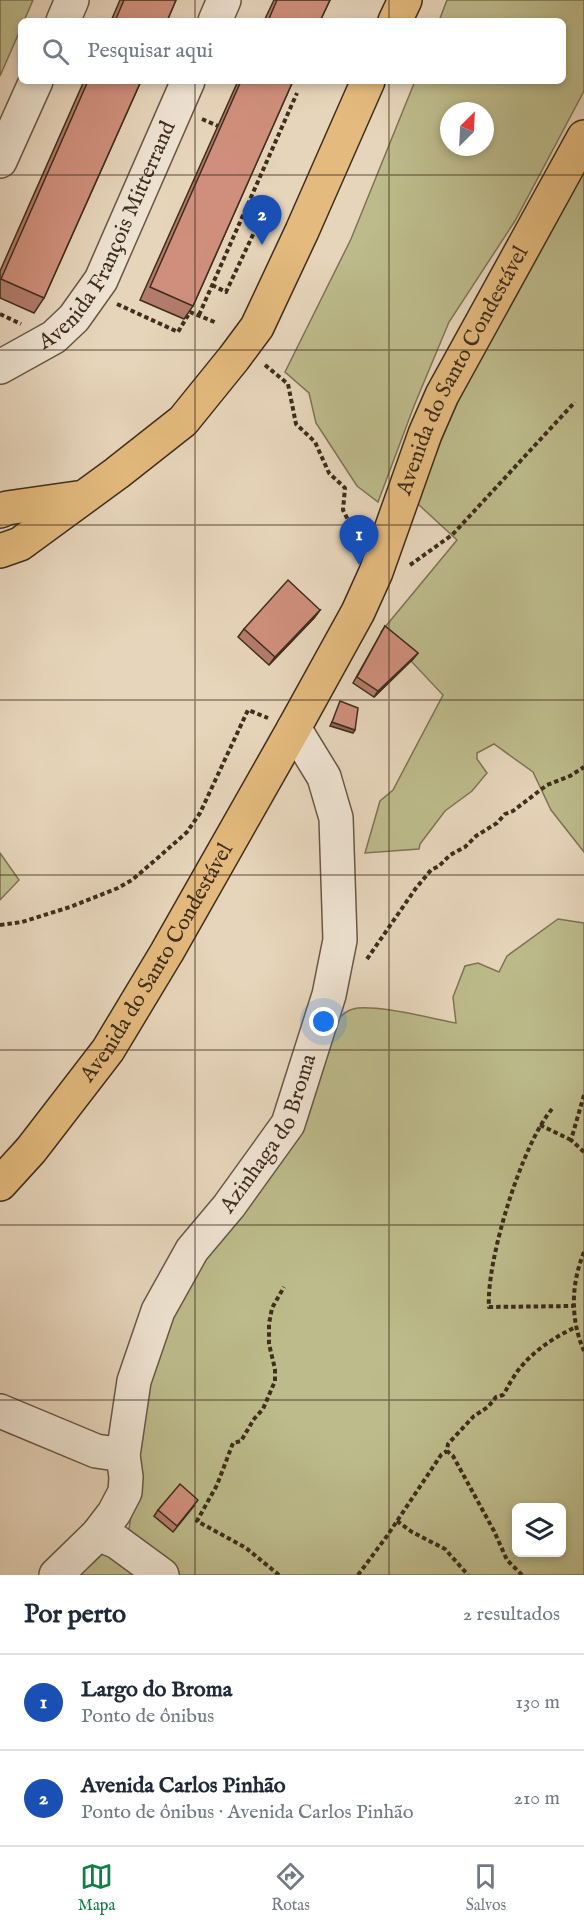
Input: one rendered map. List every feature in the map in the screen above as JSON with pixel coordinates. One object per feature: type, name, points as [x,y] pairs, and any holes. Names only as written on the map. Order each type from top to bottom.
[{"type":"main road","points":[[396,18],[405,0]]},
{"type":"main road","points":[[0,551],[20,544],[183,421],[243,346],[257,327],[368,84]]},
{"type":"main road","name":"Avenida do Santo Condestável","points":[[0,1184],[31,1150],[108,1050],[294,728],[358,612],[376,572],[425,434],[442,395],[584,138]]},
{"type":"main road","points":[[2,508],[82,498]]},
{"type":"street","points":[[64,18],[72,0]]},
{"type":"street","points":[[216,18],[224,0]]},
{"type":"street","points":[[0,161],[35,84]]},
{"type":"street","name":"Avenida François Mitterrand","points":[[0,367],[54,338],[74,318],[101,280],[188,84]]},
{"type":"street","name":"Azinhaga do Broma","points":[[56,1575],[98,1534],[114,1513],[125,1492],[126,1477],[123,1455],[134,1381],[158,1311],[192,1250],[229,1206],[288,1124],[329,995],[340,940],[336,818],[324,777],[294,728]]},
{"type":"street","points":[[0,1411],[96,1452],[123,1455]]},
{"type":"street","points":[[98,1534],[117,1542],[162,1575]]},
{"type":"path","points":[[199,315],[297,93]]},
{"type":"path","points":[[261,145],[272,150]]},
{"type":"path","points":[[212,285],[226,292],[258,224],[269,229]]},
{"type":"path","points":[[133,312],[178,332],[190,312],[217,323]]},
{"type":"path","points":[[243,346],[288,384],[296,424],[315,442],[329,473],[345,488],[343,510],[376,572]]},
{"type":"path","points":[[408,567],[452,535],[575,402]]},
{"type":"path","points":[[0,925],[22,922],[70,907],[118,888],[132,880],[160,856],[187,832],[200,813],[248,710],[294,728]]},
{"type":"path","points":[[364,962],[431,870],[439,866],[450,855],[465,848],[476,836],[547,785],[570,776],[584,767]]},
{"type":"path","points":[[571,1140],[584,1095]]},
{"type":"path","points":[[552,1109],[540,1125],[529,1148],[504,1216],[489,1283],[489,1307],[573,1306]]},
{"type":"path","points":[[540,1125],[571,1140],[584,1152]]},
{"type":"path","points":[[584,1252],[576,1278],[573,1306],[576,1327],[584,1351]]},
{"type":"path","points":[[279,1575],[246,1548],[197,1521],[217,1485],[233,1443],[241,1441],[270,1396],[275,1381],[275,1369],[269,1344],[268,1323],[272,1308],[284,1287]]},
{"type":"path","points":[[358,1575],[441,1455],[447,1451],[448,1444],[474,1416],[488,1407],[496,1396],[503,1395],[513,1377],[531,1356],[548,1342],[576,1327]]},
{"type":"path","points":[[447,1451],[453,1456],[495,1531],[507,1560],[522,1575]]},
{"type":"path","points":[[397,1521],[412,1532],[445,1549],[468,1575]]},
{"type":"shaded area","points":[[0,0],[33,0],[25,18],[18,18],[18,35],[0,76]]},
{"type":"shaded area","points":[[447,0],[584,0],[584,91],[515,221],[449,322],[378,502],[357,486],[316,423],[309,393],[285,372],[351,239],[414,84],[566,84],[566,18],[440,18]]},
{"type":"shaded area","points":[[584,171],[584,852],[551,810],[533,772],[494,744],[477,753],[477,759],[487,773],[472,791],[445,811],[420,844],[419,849],[365,853],[380,801],[393,790],[443,695],[411,661],[413,658],[381,632],[457,540],[418,504],[433,460],[471,375],[492,333]]},
{"type":"shaded area","points":[[0,853],[19,880],[0,900]]},
{"type":"shaded area","points":[[558,919],[584,923],[584,1575],[176,1575],[128,1536],[138,1469],[145,1388],[175,1305],[334,1023],[343,1014],[353,1009],[374,1008],[456,1023],[453,997],[465,966],[478,963],[499,972],[507,956]]},
{"type":"shaded area","points":[[98,1534],[162,1575],[56,1575]]},
{"type":"building","points":[[124,0],[176,0],[168,18],[116,18]]},
{"type":"building","points":[[277,0],[330,0],[321,18],[269,18]]},
{"type":"building","points":[[87,84],[140,84],[44,298],[1,279]]},
{"type":"building","points":[[240,84],[292,84],[193,306],[150,287]]},
{"type":"building","points":[[288,580],[320,610],[275,657],[244,629]]},
{"type":"building","points":[[385,626],[418,653],[378,691],[357,677]]},
{"type":"building","points":[[340,701],[358,708],[355,730],[332,722]]},
{"type":"building","points":[[180,1484],[198,1500],[177,1526],[158,1510]]},
{"type":"place","name":"Avenida Carlos Pinhão","points":[[262,245]]},
{"type":"place","name":"Largo do Broma","points":[[359,565]]}]
